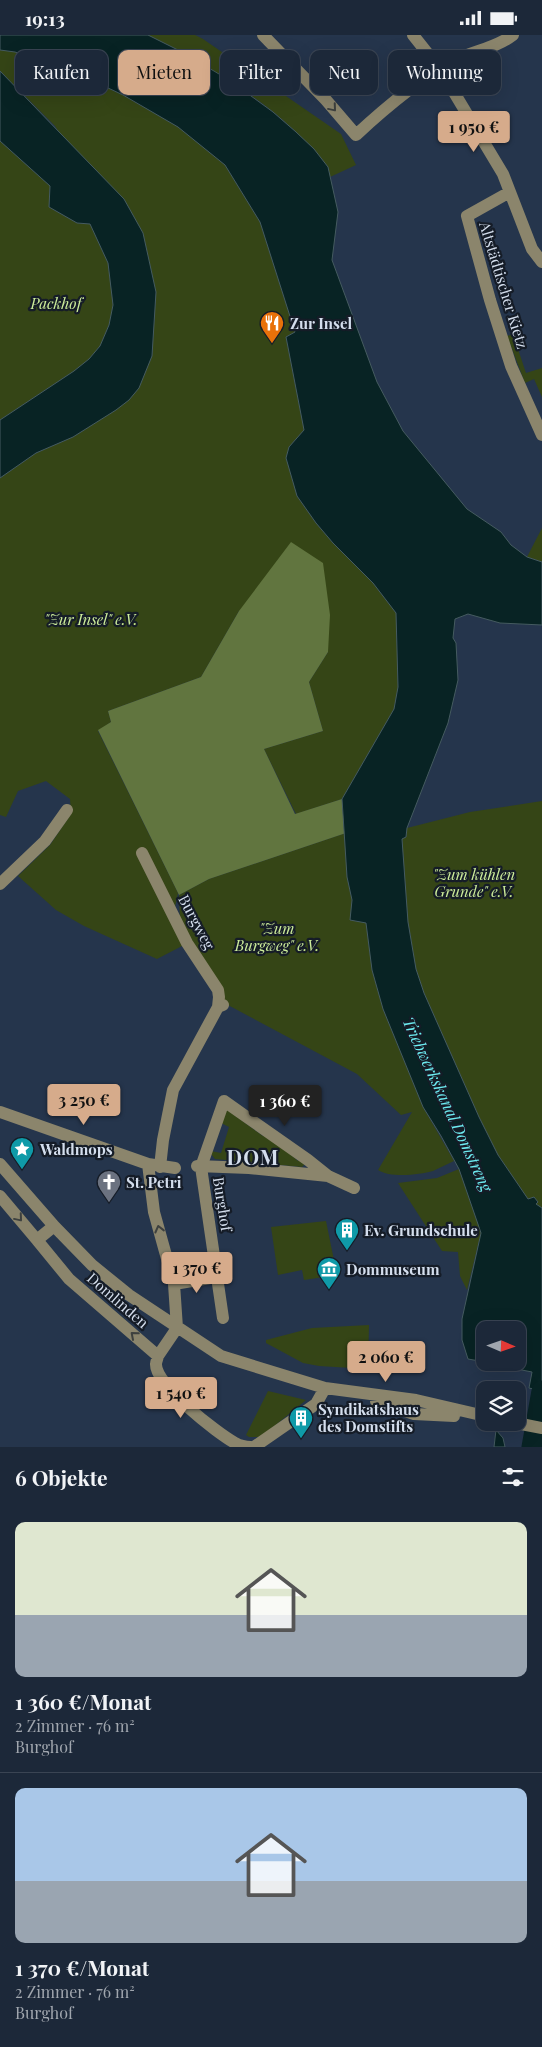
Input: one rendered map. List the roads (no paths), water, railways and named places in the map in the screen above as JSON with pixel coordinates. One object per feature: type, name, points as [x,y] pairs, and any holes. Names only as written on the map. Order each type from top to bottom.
[{"type":"street","points":[[263,35],[321,95],[356,135],[385,109],[404,95]]},
{"type":"street","points":[[413,35],[425,50]]},
{"type":"street","points":[[477,50],[503,43],[513,35]]},
{"type":"street","points":[[456,95],[503,174],[532,249],[542,262]]},
{"type":"street","name":"Altstädtischer Kietz","points":[[510,192],[467,216],[490,300],[511,366],[542,435]]},
{"type":"street","points":[[0,884],[45,841],[67,810]]},
{"type":"street","name":"Burgweg","points":[[142,853],[187,943],[218,990],[220,1006],[173,1090],[163,1140],[154,1165],[154,1212],[174,1284],[177,1328]]},
{"type":"street","name":"Burghof","points":[[223,1318],[199,1166],[224,1101],[308,1159],[328,1176],[354,1188]]},
{"type":"street","points":[[0,1112],[154,1165],[175,1168]]},
{"type":"street","name":"Domlinden","points":[[0,1164],[54,1226],[99,1270],[130,1295],[221,1356],[325,1388],[416,1400],[476,1415]]},
{"type":"street","name":"Burghof","points":[[199,1166],[248,1168],[328,1176]]},
{"type":"street","name":"Domlinden","points":[[0,1196],[69,1279],[158,1356]]},
{"type":"street","points":[[37,1239],[54,1226]]},
{"type":"street","points":[[174,1284],[216,1277]]},
{"type":"street","points":[[177,1328],[158,1356],[157,1370],[173,1394],[213,1428],[235,1443],[252,1447],[316,1404],[325,1388]]},
{"type":"street","points":[[526,1425],[542,1428]]},
{"type":"water","points":[[0,35],[148,35],[178,50],[118,50],[118,93],[108,88],[108,50],[15,50],[15,52],[0,50]]},
{"type":"water","points":[[210,69],[220,75],[220,95],[250,95],[273,112],[314,149],[328,167],[338,212],[332,260],[377,382],[403,431],[467,509],[501,532],[511,545],[527,557],[542,562],[542,625],[500,623],[468,614],[455,619],[453,638],[456,643],[458,680],[448,723],[407,828],[406,837],[402,839],[408,922],[416,969],[424,993],[498,1155],[528,1199],[534,1197],[538,1202],[536,1204],[542,1208],[542,1391],[529,1388],[532,1372],[526,1371],[526,1321],[476,1321],[476,1360],[468,1359],[462,1340],[462,1319],[481,1233],[459,1169],[423,1107],[383,1009],[372,970],[366,923],[350,920],[352,900],[347,877],[342,799],[394,709],[398,687],[396,613],[373,583],[316,523],[297,496],[286,458],[289,447],[304,430],[286,337],[295,332],[260,222],[225,165],[178,127],[123,95],[210,95]]},
{"type":"water","points":[[0,71],[15,86],[15,95],[23,95],[124,199],[143,233],[156,292],[152,356],[139,388],[129,400],[73,437],[36,453],[0,478],[0,420],[89,359],[100,346],[109,325],[113,305],[108,263],[90,224],[77,223],[49,207],[50,186],[0,141]]},
{"type":"water","points":[[497,1431],[503,1438],[505,1447],[494,1447]]},
{"type":"water","points":[[526,1436],[542,1439],[542,1447],[523,1447]]},
{"type":"waterway","name":"Triebwerkskanal Domstreng","points":[[532,1447],[542,1391]]},
{"type":"place","name":"Zur Insel","points":[[272,344]]},
{"type":"place","name":"Waldmops","points":[[22,1170]]},
{"type":"place","name":"St. Petri","points":[[109,1203]]},
{"type":"place","name":"Ev. Grundschule","points":[[347,1251]]},
{"type":"place","name":"Dommuseum","points":[[329,1290]]},
{"type":"place","name":"Syndikatshaus des Domstifts","points":[[301,1439]]},
{"type":"district","name":"DOM","points":[[253,1156]]},
{"type":"park label","name":"Packhof","points":[[56,303]]},
{"type":"park label","name":"\"Zur Insel\" e.V.","points":[[91,619]]},
{"type":"park label","name":"\"Zum kühlen Grunde\" e.V.","points":[[474,882]]},
{"type":"park label","name":"\"Zum Burgweg\" e.V.","points":[[277,936]]}]
